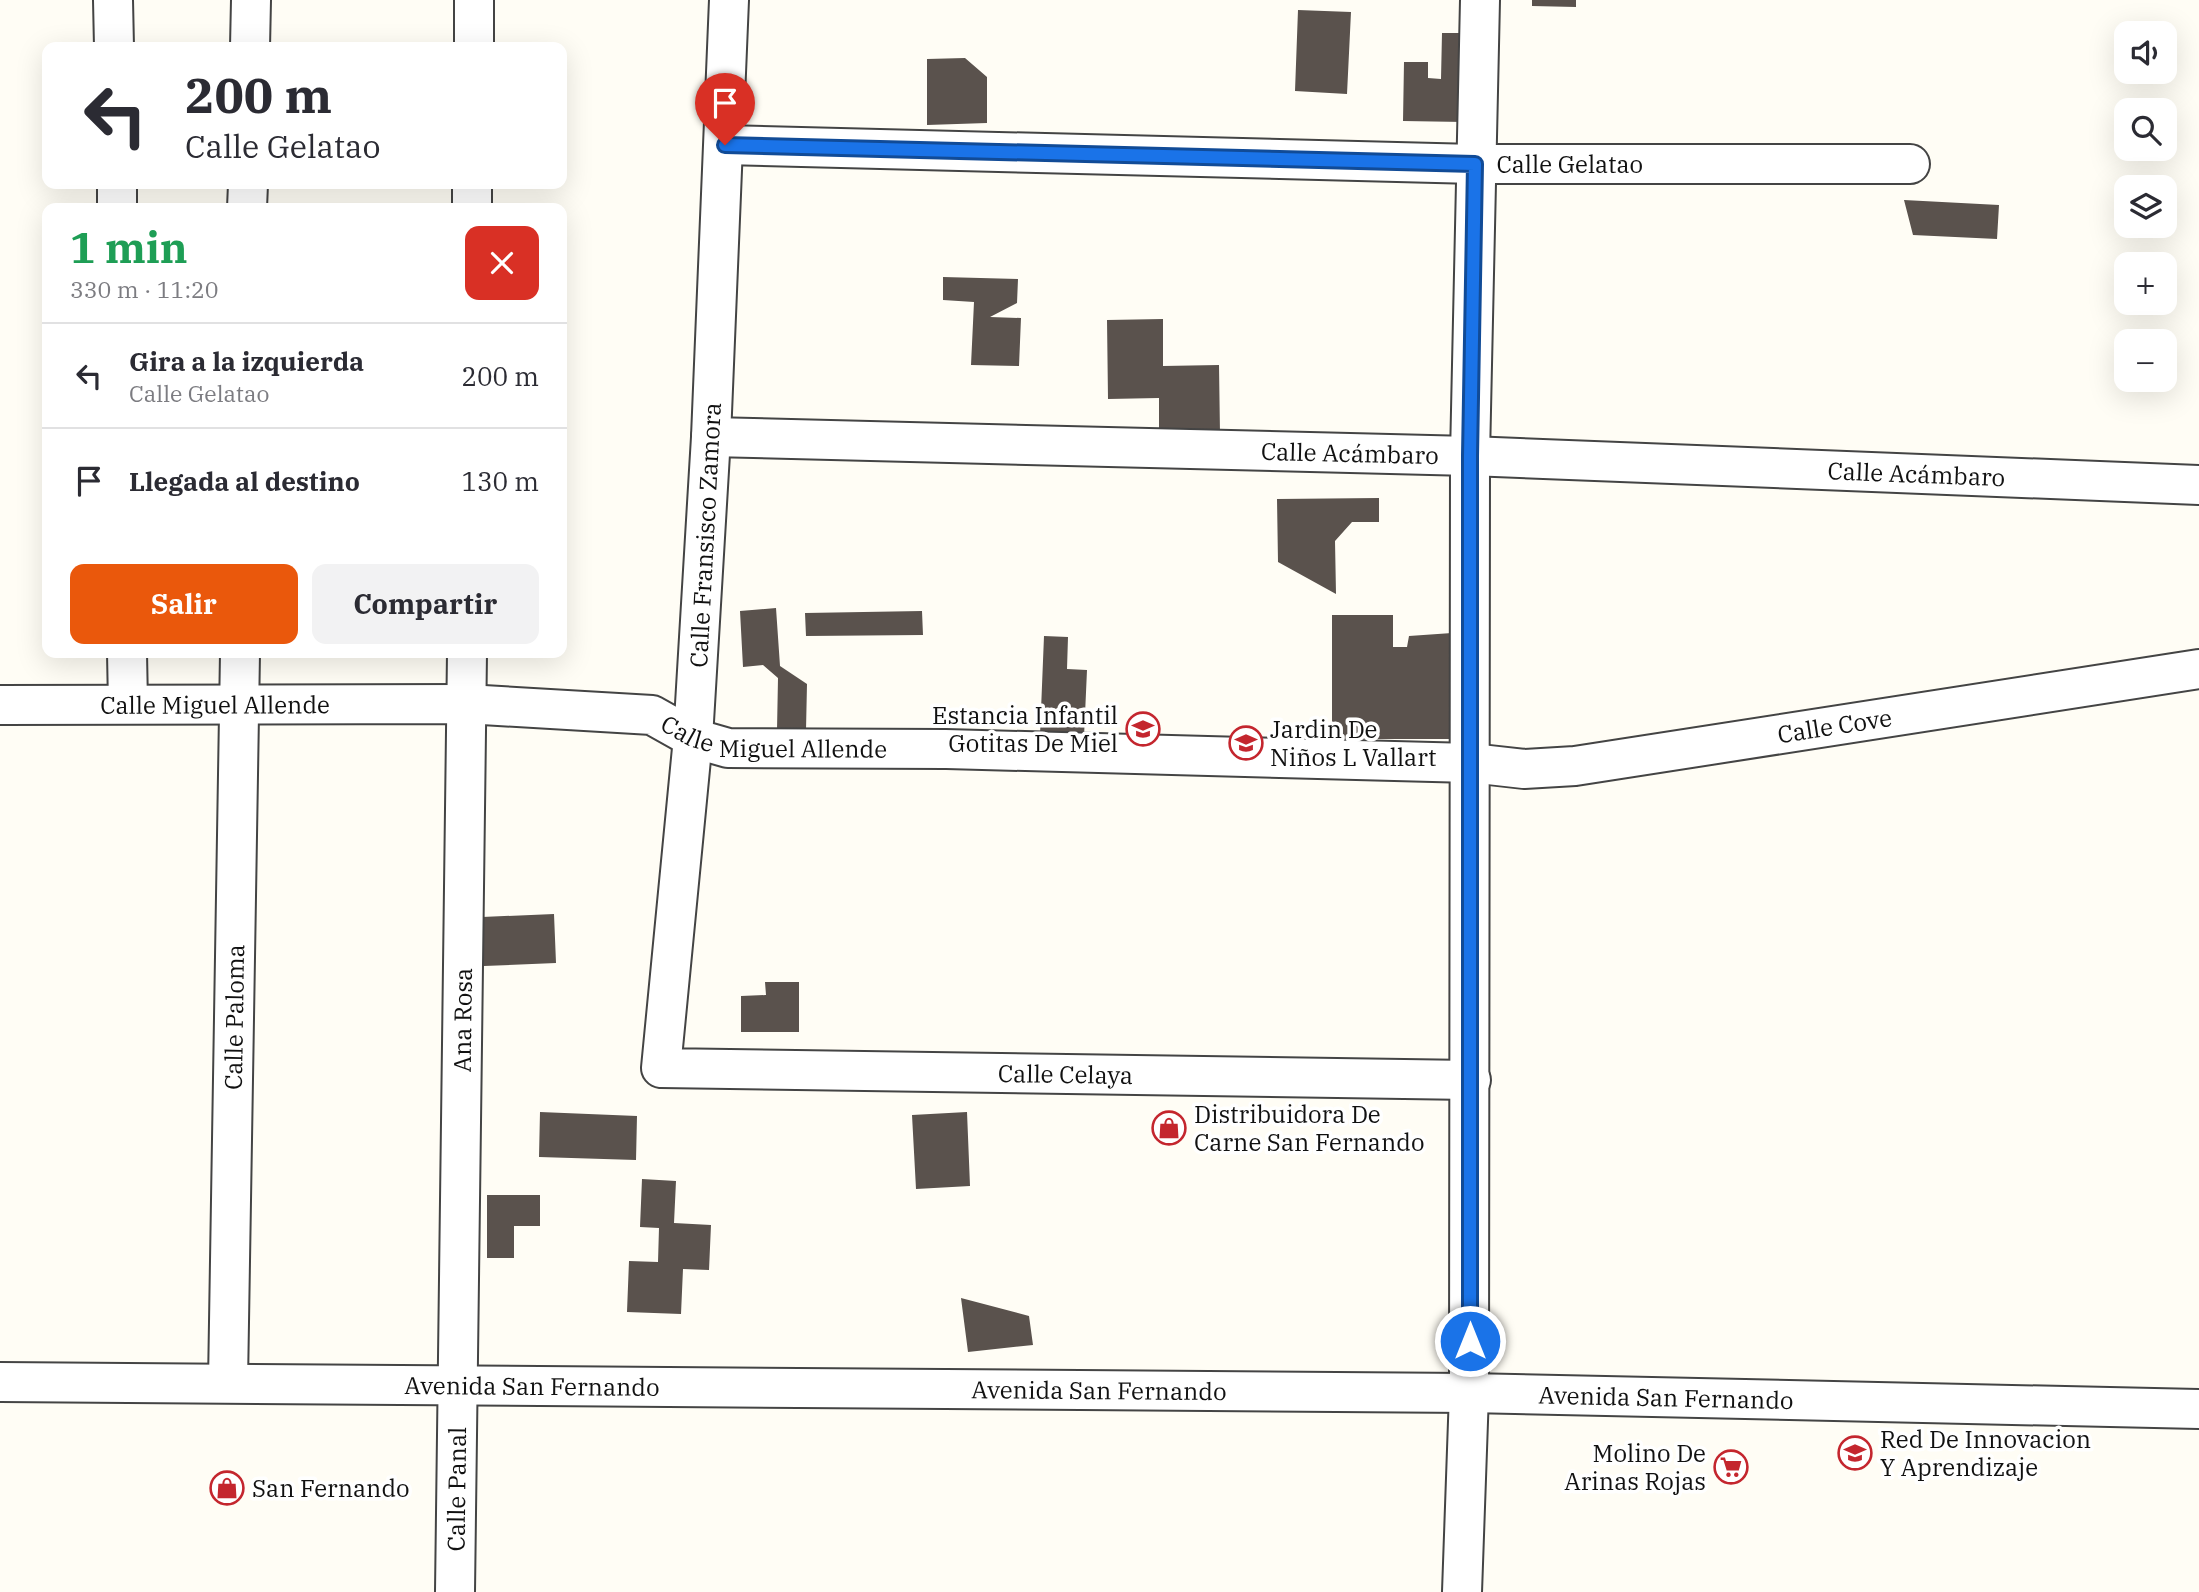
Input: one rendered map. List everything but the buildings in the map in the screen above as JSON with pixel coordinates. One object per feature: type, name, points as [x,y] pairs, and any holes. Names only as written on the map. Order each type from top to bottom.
[{"type":"street","points":[[113,0],[114,42]]},
{"type":"street","points":[[250,42],[251,0]]},
{"type":"street","points":[[474,0],[474,42]]},
{"type":"street","name":"Calle Fransisco Zamora","points":[[662,1068],[693,738],[711,438],[729,0]]},
{"type":"street","points":[[1462,1592],[1469,1393],[1470,456],[1480,0]]},
{"type":"street","name":"Calle Gelatao","points":[[725,145],[1475,164],[1910,164]]},
{"type":"street","name":"Calle Acámbaro","points":[[711,438],[1470,456],[2199,485]]},
{"type":"street","points":[[127,658],[128,704]]},
{"type":"street","name":"Calle Paloma","points":[[228,1384],[240,658]]},
{"type":"street","name":"Ana Rosa","points":[[456,1386],[467,658]]},
{"type":"street","name":"Calle Cove","points":[[1471,763],[1524,769],[1575,766],[2199,669]]},
{"type":"street","name":"Calle Miguel Allende","points":[[0,705],[466,704],[652,715],[693,738],[728,748],[946,749],[1471,763]]},
{"type":"street","name":"Calle Celaya","points":[[662,1068],[1471,1080]]},
{"type":"street","name":"Avenida San Fernando","points":[[0,1382],[1469,1393],[2199,1409]]},
{"type":"street","name":"Calle Panal","points":[[456,1386],[456,1592]]},
{"type":"place","name":"Estancia Infantil Gotitas De Miel","points":[[1143,729]]},
{"type":"place","name":"Jardin De Niños L Vallart","points":[[1246,743]]},
{"type":"place","name":"Distribuidora De Carne San Fernando","points":[[1169,1128]]},
{"type":"place","name":"Red De Innovacion Y Aprendizaje","points":[[1855,1453]]},
{"type":"place","name":"Molino De Arinas Rojas","points":[[1731,1467]]},
{"type":"place","name":"San Fernando","points":[[227,1488]]},
{"type":"route","points":[[725,145],[1475,164],[1470,456],[1470,1341]]}]
